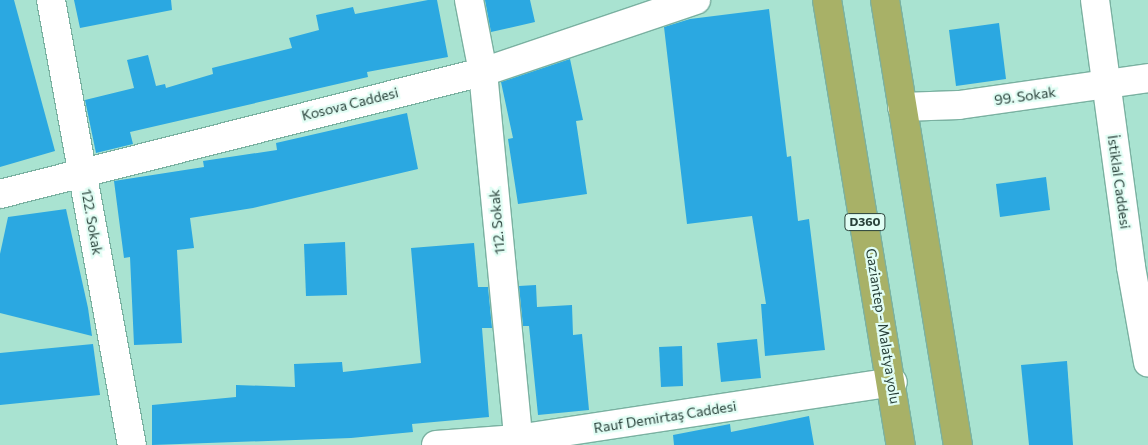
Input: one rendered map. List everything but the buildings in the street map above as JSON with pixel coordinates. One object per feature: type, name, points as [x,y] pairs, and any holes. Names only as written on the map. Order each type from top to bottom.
[{"type":"highway","name":"Gaziantep - Malatya yolu","points":[[827,0],[893,382],[901,445]]},
{"type":"highway","points":[[885,0],[958,445]]},
{"type":"street","name":"122. Sokak","points":[[51,0],[132,445]]},
{"type":"street","name":"112. Sokak","points":[[469,0],[483,72],[518,442]]},
{"type":"street","name":"Kosova Caddesi","points":[[0,194],[83,171],[483,72],[696,0]]},
{"type":"street","name":"İstiklal Caddesi","points":[[1095,0],[1131,267],[1148,362]]},
{"type":"street","name":"99. Sokak","points":[[902,107],[959,105],[1148,78]]},
{"type":"street","name":"Rauf Demirtaş Caddesi","points":[[436,445],[518,442],[893,382]]}]
